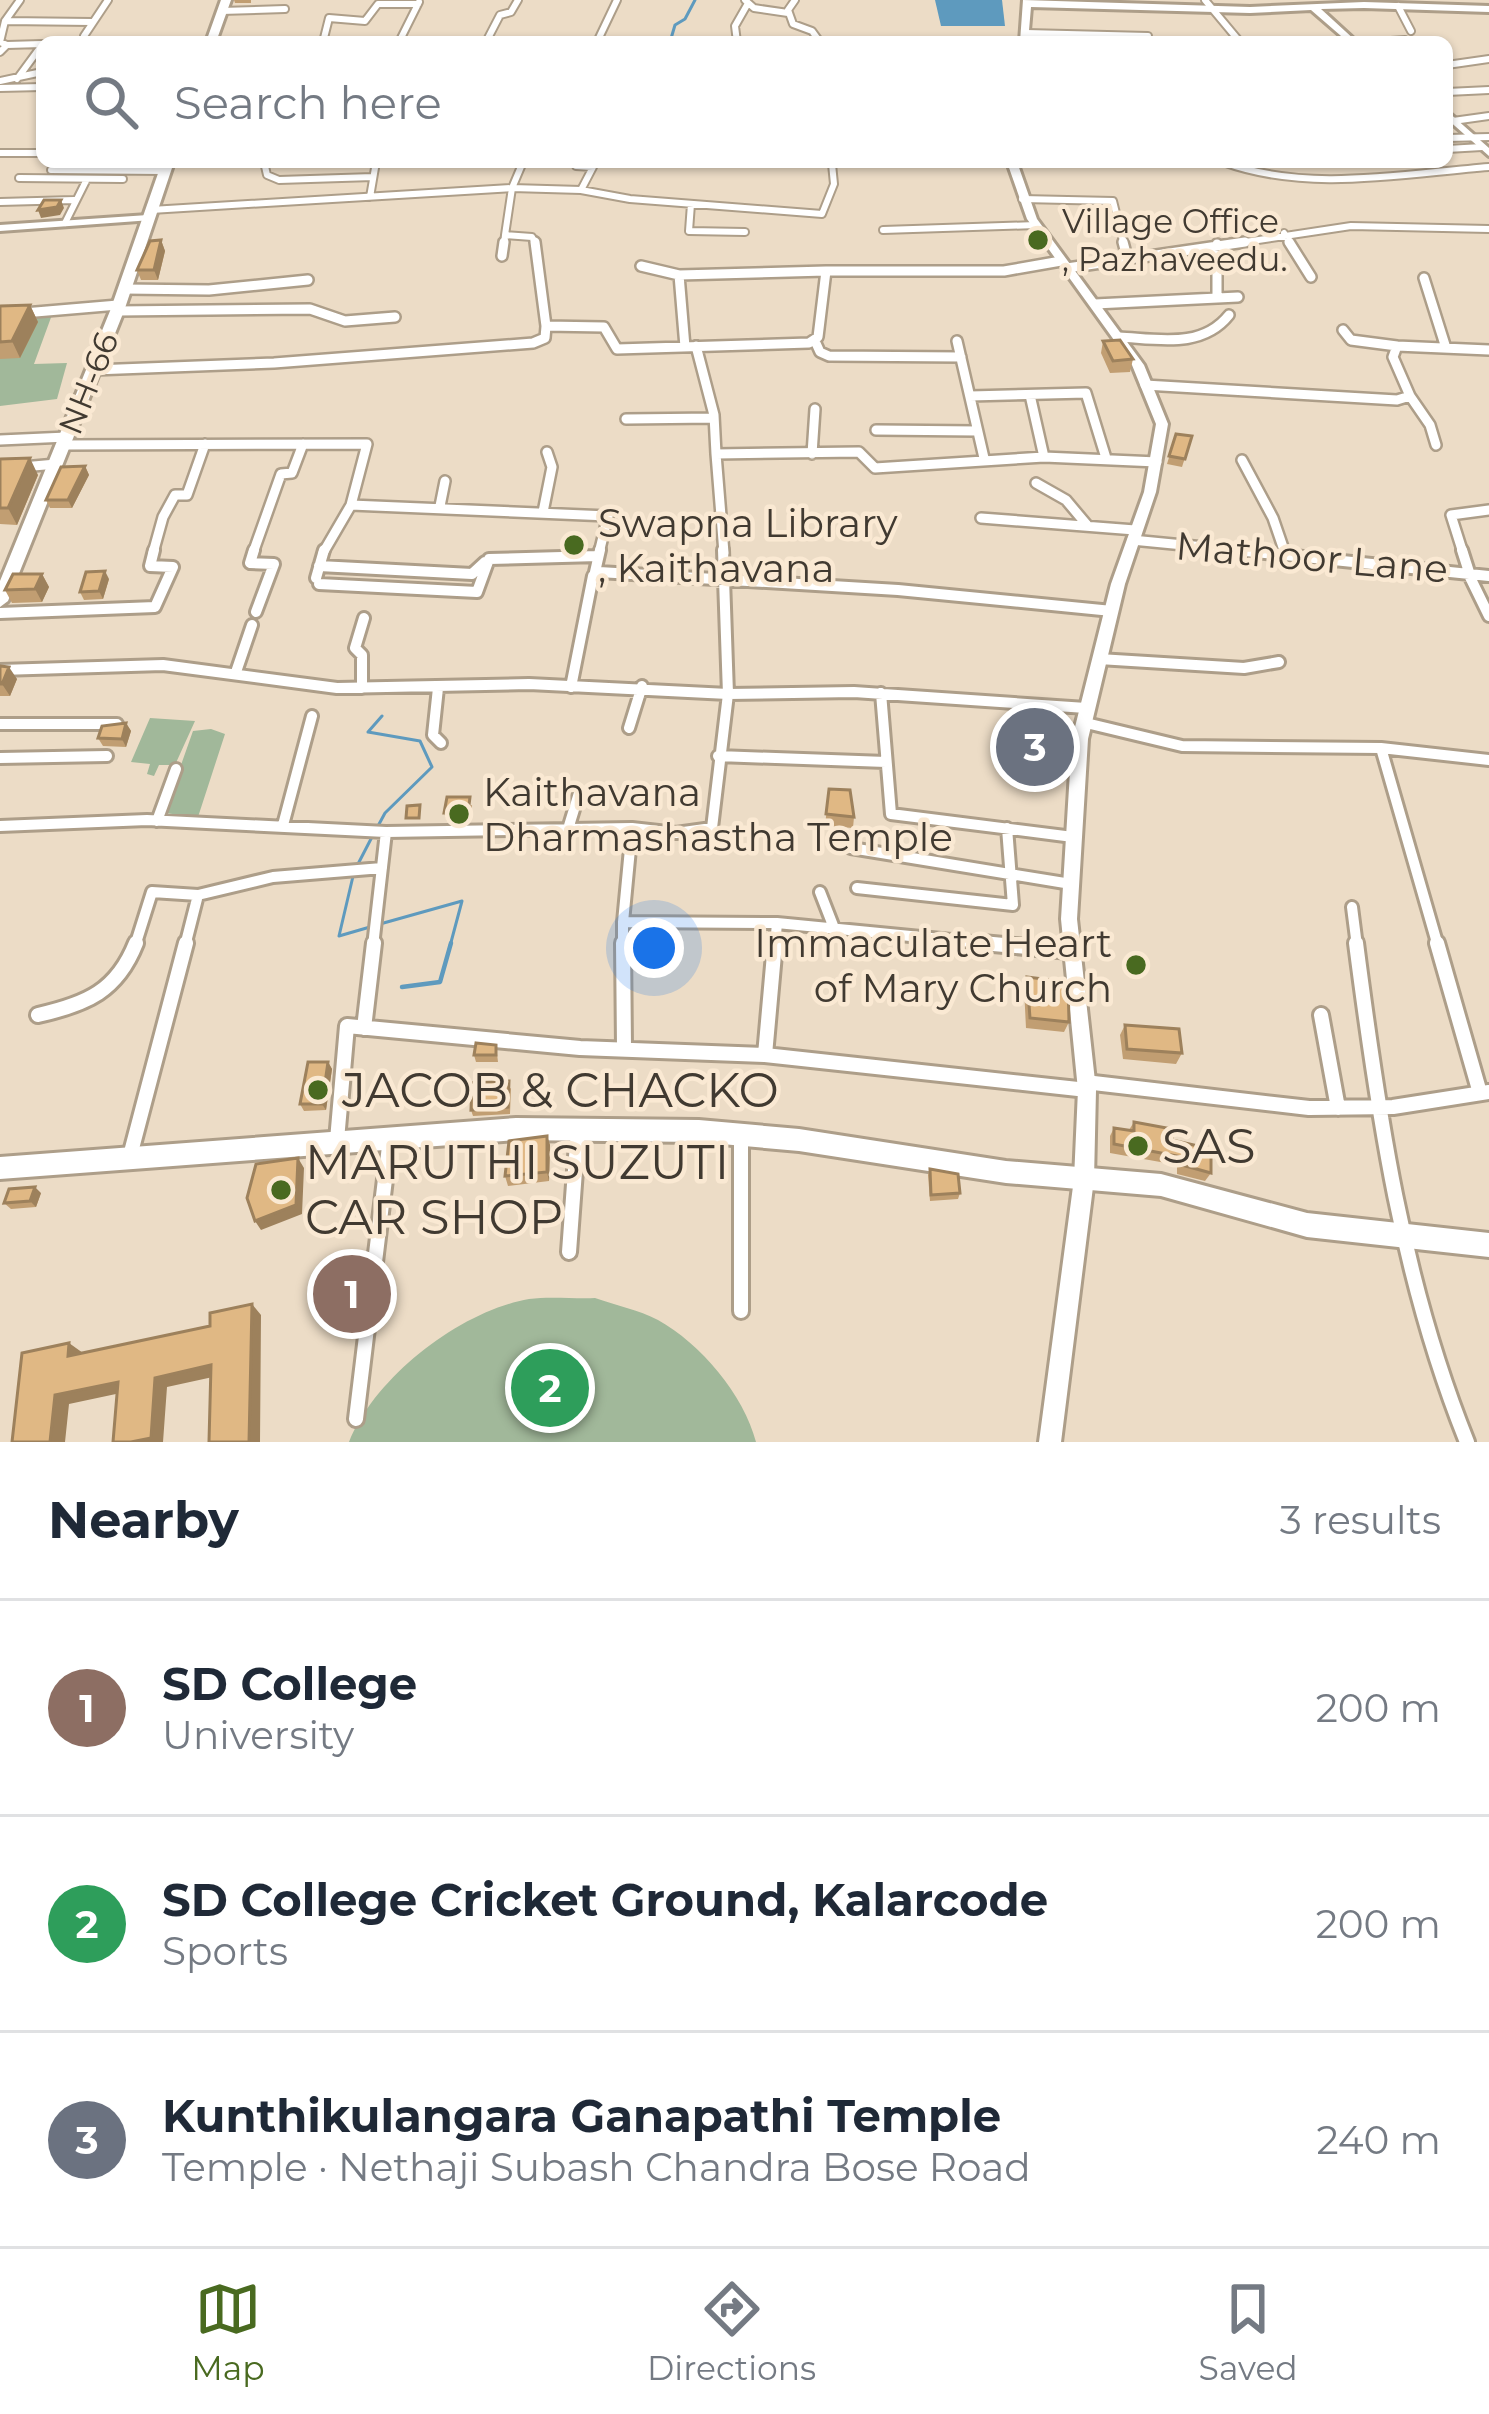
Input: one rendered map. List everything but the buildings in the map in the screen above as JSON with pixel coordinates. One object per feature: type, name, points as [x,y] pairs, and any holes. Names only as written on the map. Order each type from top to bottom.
[{"type":"main road","points":[[1025,36],[1027,2],[1208,4],[1243,10],[1353,3],[1489,8]]},
{"type":"main road","points":[[213,36],[223,5]]},
{"type":"main road","points":[[1315,8],[1346,36]]},
{"type":"main road","points":[[1453,120],[1483,145]]},
{"type":"main road","name":"NH-66","points":[[0,601],[94,370],[167,168]]},
{"type":"main road","points":[[1014,168],[1036,225],[1119,337],[1162,424],[1157,462],[1084,715],[1073,837],[1070,951],[1086,1086],[1084,1179],[1050,1442]]},
{"type":"main road","points":[[0,228],[149,214]]},
{"type":"main road","points":[[0,1168],[337,1140],[578,1127],[741,1135],[1161,1185],[1307,1226],[1489,1245]]},
{"type":"street","points":[[20,0],[5,20],[1,42],[36,43]]},
{"type":"street","points":[[84,36],[108,0]]},
{"type":"street","points":[[489,36],[500,15],[512,12],[518,0]]},
{"type":"street","points":[[601,36],[617,0]]},
{"type":"street","points":[[788,13],[795,0]]},
{"type":"street","points":[[1236,0],[1243,10]]},
{"type":"street","points":[[324,36],[329,18],[364,21],[378,4],[419,2],[402,36]]},
{"type":"street","points":[[736,36],[735,26],[746,3],[788,13]]},
{"type":"street","points":[[1208,4],[1235,36]]},
{"type":"street","points":[[223,5],[285,9]]},
{"type":"street","points":[[1398,6],[1411,31]]},
{"type":"street","points":[[788,13],[793,25],[816,36]]},
{"type":"street","points":[[5,20],[92,22]]},
{"type":"street","points":[[0,52],[8,45]]},
{"type":"street","points":[[17,80],[36,53]]},
{"type":"street","points":[[1453,63],[1489,59]]},
{"type":"street","points":[[0,85],[36,74]]},
{"type":"street","points":[[0,85],[36,88]]},
{"type":"street","points":[[1453,92],[1489,90]]},
{"type":"street","points":[[1453,118],[1489,116]]},
{"type":"street","points":[[1453,139],[1483,145]]},
{"type":"street","points":[[1453,148],[1483,145]]},
{"type":"street","points":[[0,153],[36,153]]},
{"type":"street","points":[[1245,168],[1372,176],[1489,167]]},
{"type":"street","points":[[265,168],[267,175],[279,180],[373,178]]},
{"type":"street","points":[[370,197],[375,168]]},
{"type":"street","points":[[502,256],[512,188],[520,168]]},
{"type":"street","points":[[581,190],[592,168]]},
{"type":"street","points":[[149,214],[512,188],[581,190],[691,205],[822,214],[834,184],[832,168]]},
{"type":"street","points":[[1367,168],[1372,176]]},
{"type":"street","points":[[19,178],[123,179]]},
{"type":"street","points":[[22,202],[36,178]]},
{"type":"street","points":[[64,223],[87,179]]},
{"type":"street","points":[[1022,199],[1113,201],[1127,257]]},
{"type":"street","points":[[0,202],[74,200]]},
{"type":"street","points":[[691,205],[689,231],[745,232]]},
{"type":"street","points":[[883,230],[1036,225]]},
{"type":"street","points":[[641,266],[679,275],[1004,271],[1351,226],[1489,229]]},
{"type":"street","points":[[1284,233],[1310,277]]},
{"type":"street","points":[[94,370],[274,363],[543,341],[546,326],[536,243],[532,237],[506,236]]},
{"type":"street","points":[[1217,244],[1221,257],[1214,278],[1217,297]]},
{"type":"street","points":[[826,271],[815,341],[820,352],[829,356],[961,358]]},
{"type":"street","points":[[0,826],[157,820],[386,832],[632,828],[676,833],[712,828],[728,694],[724,581],[714,418],[690,346],[679,275]]},
{"type":"street","points":[[1424,278],[1446,348]]},
{"type":"street","points":[[0,315],[308,280]]},
{"type":"street","points":[[1095,304],[1238,296]]},
{"type":"street","points":[[119,302],[310,309],[345,321],[394,317]]},
{"type":"street","points":[[1119,337],[1202,339],[1222,328],[1228,315]]},
{"type":"street","points":[[546,326],[604,327],[617,349],[815,341]]},
{"type":"street","points":[[1343,330],[1351,340],[1489,350]]},
{"type":"street","points":[[957,341],[984,458]]},
{"type":"street","points":[[1397,346],[1394,356],[1436,445]]},
{"type":"street","points":[[1145,385],[1363,400],[1410,396]]},
{"type":"street","points":[[970,396],[1086,393],[1106,458]]},
{"type":"street","points":[[1030,395],[1045,457]]},
{"type":"street","points":[[812,454],[815,409]]},
{"type":"street","points":[[626,419],[714,418]]},
{"type":"street","points":[[875,430],[977,430]]},
{"type":"street","points":[[0,440],[367,444],[351,505],[325,548],[318,576]]},
{"type":"street","points":[[0,613],[154,608],[173,567],[150,566],[163,517],[175,495],[187,495],[206,444]]},
{"type":"street","points":[[256,612],[274,564],[250,563],[267,505],[281,474],[292,472],[303,444]]},
{"type":"street","points":[[543,512],[552,467],[547,452]]},
{"type":"street","points":[[716,454],[859,452],[875,468],[949,466],[984,458],[1157,462]]},
{"type":"street","points":[[1242,460],[1273,518],[1286,555]]},
{"type":"street","points":[[0,469],[56,464]]},
{"type":"street","points":[[440,506],[445,481]]},
{"type":"street","points":[[1036,484],[1066,500],[1087,525]]},
{"type":"street","points":[[351,505],[608,516],[571,687]]},
{"type":"street","points":[[1489,510],[1451,515],[1468,572],[1489,616]]},
{"type":"street","name":"Mathoor Lane","points":[[981,518],[1087,525],[1286,555],[1489,576]]},
{"type":"street","points":[[318,576],[472,574],[489,559],[598,556]]},
{"type":"street","points":[[318,576],[477,592],[489,559]]},
{"type":"street","points":[[595,572],[898,590],[1112,610]]},
{"type":"street","points":[[362,688],[362,655],[355,648],[364,618]]},
{"type":"street","points":[[236,672],[252,625]]},
{"type":"street","points":[[1100,659],[1244,668],[1279,662]]},
{"type":"street","points":[[0,670],[163,664],[362,688],[642,686],[728,694],[881,693],[1084,715],[1182,746],[1381,748],[1489,760]]},
{"type":"street","points":[[628,728],[642,686]]},
{"type":"street","points":[[438,688],[434,735],[441,743]]},
{"type":"street","points":[[881,693],[891,814],[1073,837]]},
{"type":"street","points":[[283,825],[312,716]]},
{"type":"street","points":[[0,724],[117,724]]},
{"type":"street","points":[[337,1140],[347,1026],[580,1048],[765,1055],[1338,1108],[1377,1108],[1484,1092],[1381,748]]},
{"type":"street","points":[[0,758],[107,756]]},
{"type":"street","points":[[718,756],[886,763]]},
{"type":"street","points":[[157,820],[176,769]]},
{"type":"street","points":[[568,829],[578,793]]},
{"type":"street","points":[[624,1047],[623,922],[632,828]]},
{"type":"street","points":[[857,888],[1013,905],[1007,829]]},
{"type":"street","points":[[364,1028],[386,832]]},
{"type":"street","points":[[850,848],[1071,884]]},
{"type":"street","points":[[38,1015],[81,1007],[120,983],[152,892],[198,895],[273,877],[382,868]]},
{"type":"street","points":[[820,892],[834,928]]},
{"type":"street","points":[[130,1156],[198,895]]},
{"type":"street","points":[[1352,908],[1377,1108],[1402,1238],[1451,1407],[1467,1442]]},
{"type":"street","points":[[623,922],[776,923],[1070,951]]},
{"type":"street","points":[[765,1055],[776,923]]},
{"type":"street","points":[[1321,1015],[1338,1108]]},
{"type":"street","points":[[569,1252],[578,1127]]},
{"type":"street","points":[[741,1135],[741,1311]]},
{"type":"street","points":[[356,1419],[390,1138]]},
{"type":"green space","points":[[53,312],[34,364],[67,363],[57,399],[0,406],[0,316]]},
{"type":"green space","points":[[150,718],[195,721],[175,765],[159,765],[154,776],[147,774],[150,764],[131,762]]},
{"type":"green space","points":[[211,729],[225,734],[198,817],[164,813],[193,731]]},
{"type":"green space","points":[[595,1298],[651,1316],[689,1342],[731,1389],[756,1442],[349,1442],[378,1394],[449,1332],[475,1317],[529,1299]]},
{"type":"water","points":[[935,0],[1002,0],[1005,26],[941,26]]},
{"type":"waterway","points":[[672,36],[695,0]]},
{"type":"waterway","points":[[378,826],[385,813],[432,767],[420,741],[368,732],[382,716]]},
{"type":"waterway","points":[[358,864],[373,835]]},
{"type":"waterway","points":[[354,872],[339,936],[370,927]]},
{"type":"waterway","points":[[380,924],[462,901],[450,946]]},
{"type":"waterway","points":[[402,987],[440,982],[451,943]]},
{"type":"place","name":"Village Office , Pazhaveedu.","points":[[1038,240]]},
{"type":"place","name":"Swapna Library , Kaithavana","points":[[574,545]]},
{"type":"place","name":"Kunthikulangara Ganapathi Temple","points":[[1035,747]]},
{"type":"place","name":"Kaithavana Dharmashastha Temple","points":[[459,814]]},
{"type":"place","name":"Immaculate Heart of Mary Church","points":[[1136,965]]},
{"type":"place","name":"JACOB & CHACKO","points":[[318,1090]]},
{"type":"place","name":"SAS","points":[[1138,1146]]},
{"type":"place","name":"MARUTHI SUZUTI CAR SHOP","points":[[281,1190]]},
{"type":"place","name":"SD College","points":[[352,1294]]},
{"type":"place","name":"SD College Cricket Ground, Kalarcode","points":[[550,1388]]}]
